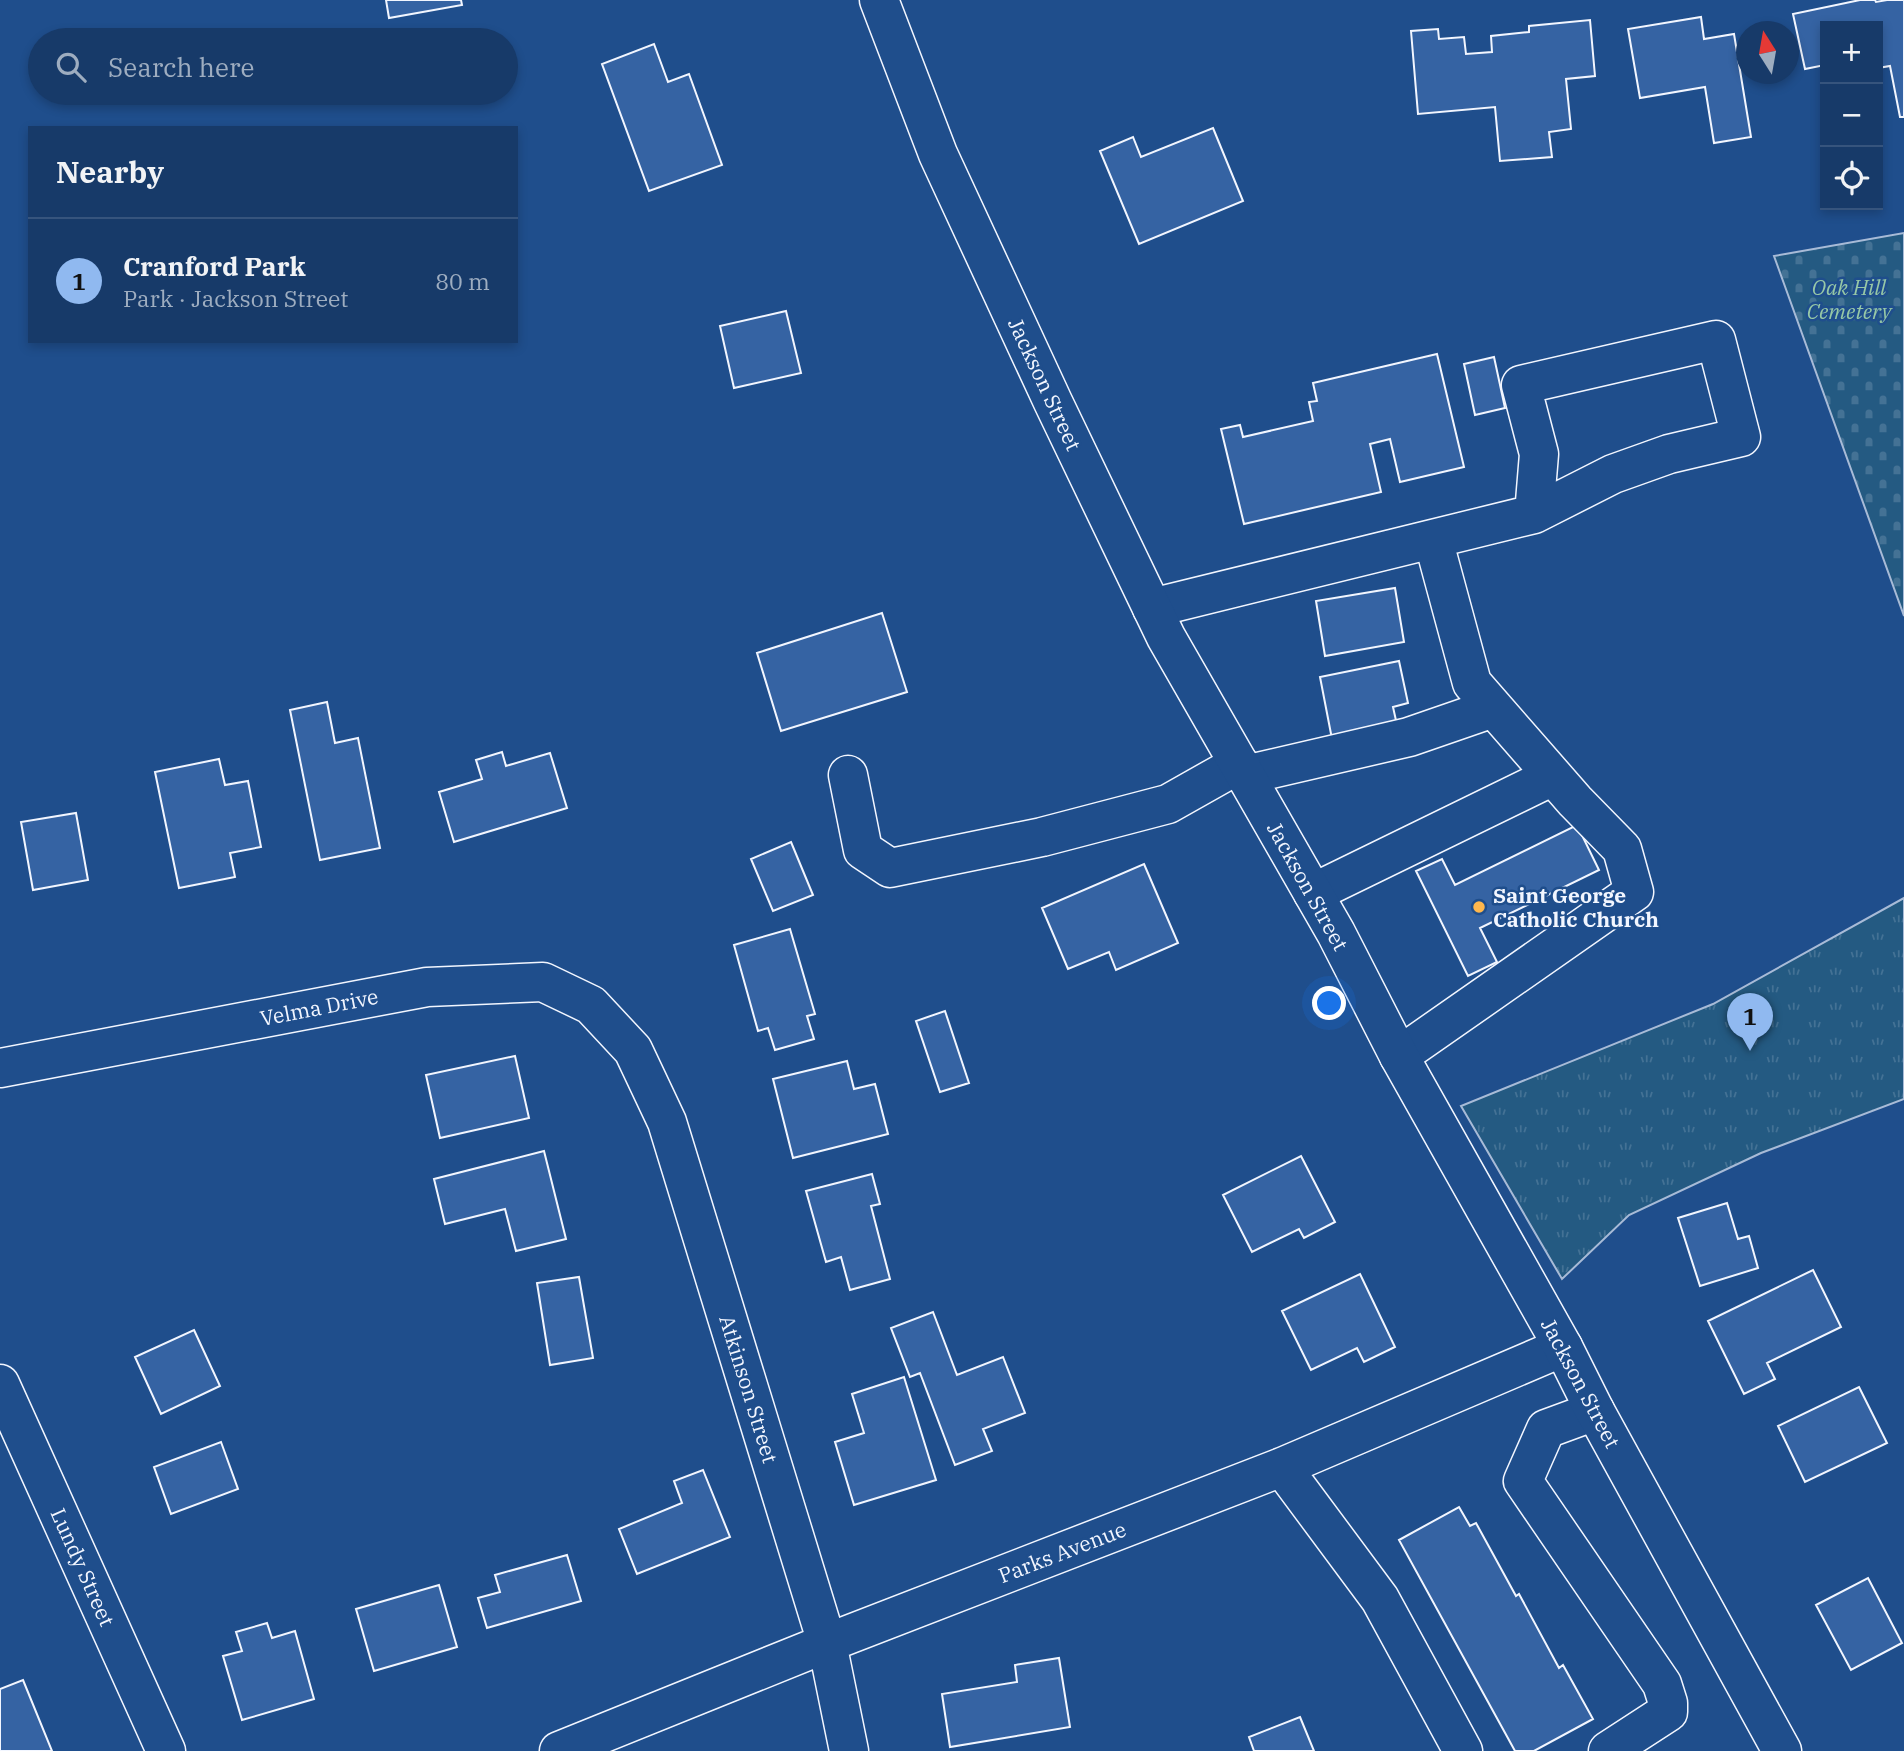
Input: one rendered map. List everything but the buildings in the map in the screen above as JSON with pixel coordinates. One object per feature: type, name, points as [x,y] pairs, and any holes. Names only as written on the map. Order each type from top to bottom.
[{"type":"street","name":"Jackson Street","points":[[879,0],[938,154],[1166,637],[1313,893],[1399,1056],[1563,1347],[1595,1411],[1782,1751]]},
{"type":"street","points":[[1152,608],[1534,514],[1613,474],[1669,454],[1741,438],[1716,340],[1521,385],[1539,454],[1534,514]]},
{"type":"street","points":[[1399,1056],[1634,892],[1622,849],[1553,776],[1472,683],[1433,538]]},
{"type":"street","points":[[848,775],[863,850],[890,868],[1042,837],[1168,804],[1242,769],[1409,737],[1493,708]]},
{"type":"street","points":[[1313,893],[1553,776]]},
{"type":"street","name":"Velma Drive","points":[[0,1068],[427,987],[543,982],[592,1004],[622,1038]]},
{"type":"street","name":"Atkinson Street","points":[[622,1038],[633,1050],[667,1122],[827,1643],[849,1751]]},
{"type":"street","name":"Parks Avenue","points":[[559,1751],[827,1643],[1282,1467],[1563,1347]]},
{"type":"street","name":"Lundy Street","points":[[0,1384],[166,1751]]},
{"type":"street","points":[[1595,1411],[1546,1429],[1523,1481],[1662,1685],[1668,1703],[1668,1712],[1608,1751]]},
{"type":"street","points":[[1282,1467],[1380,1599],[1463,1751]]},
{"type":"green space","name":"Oak Hill Cemetery","points":[[1904,233],[1904,616],[1774,256]]},
{"type":"green space","points":[[1904,898],[1904,1099],[1761,1153],[1629,1215],[1562,1279],[1461,1106],[1713,1004]]},
{"type":"place","name":"Saint George Catholic Church","points":[[1479,907]]},
{"type":"place","name":"Cranford Park","points":[[1750,1051]]}]
